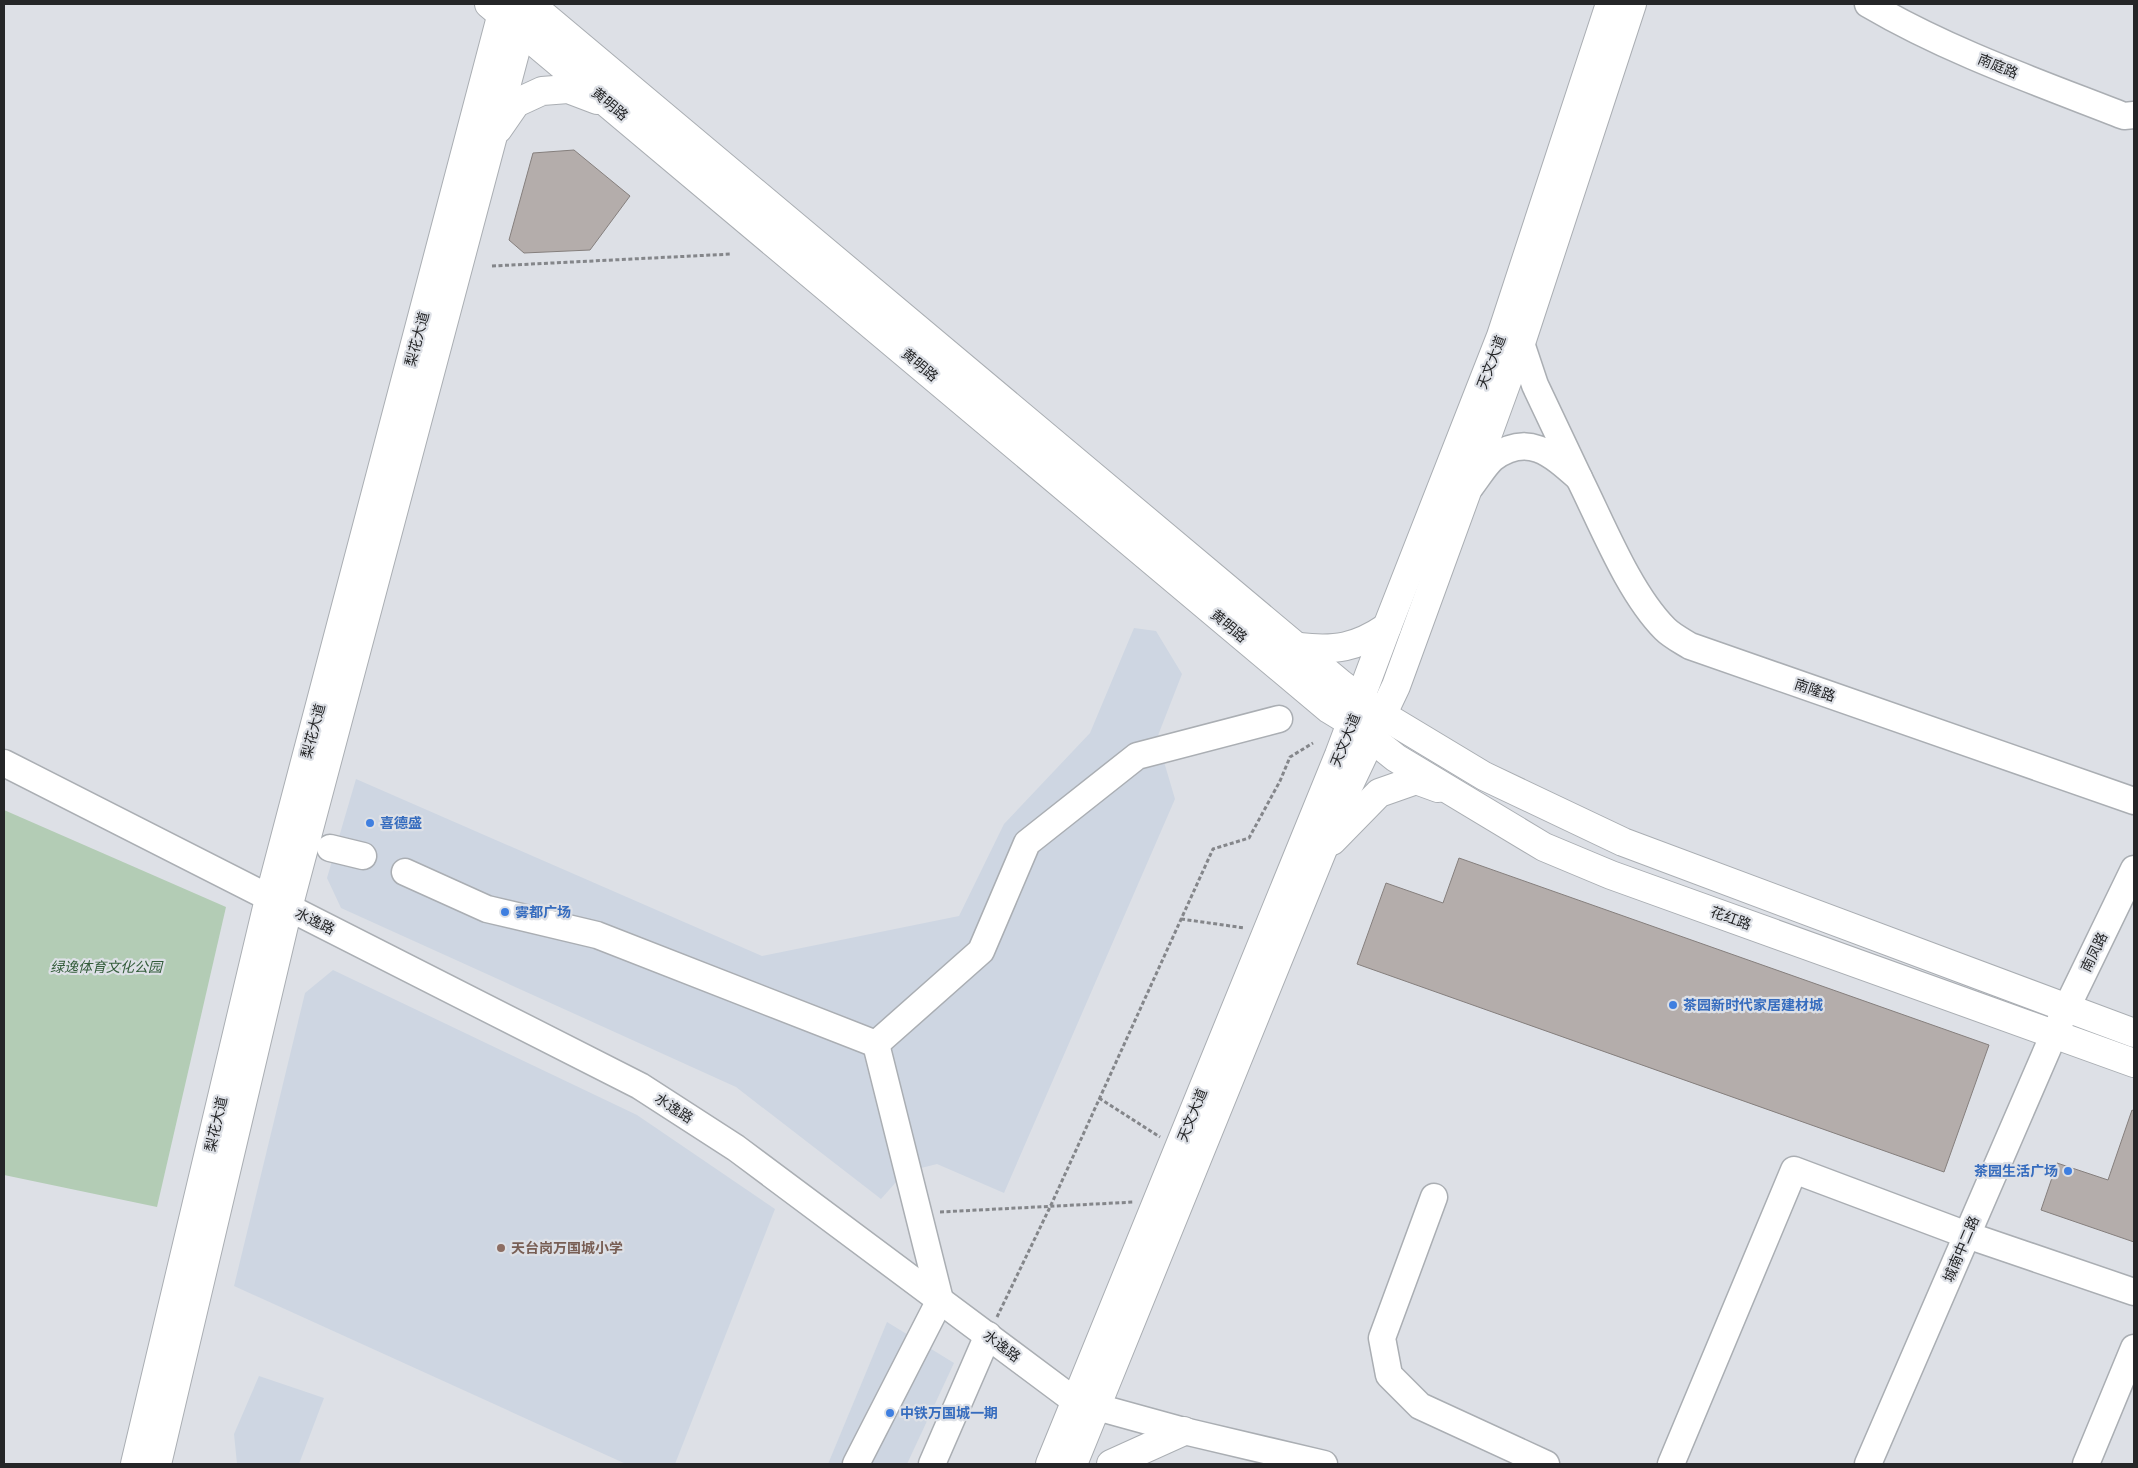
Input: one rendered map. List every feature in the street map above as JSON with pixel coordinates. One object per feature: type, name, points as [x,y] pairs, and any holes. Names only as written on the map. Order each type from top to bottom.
[{"type":"main road","name":"天文大道","points":[[1050,1464],[1085,1404],[1324,850],[1366,718],[1387,627],[1501,336],[1610,4]]},
{"type":"main road","name":"天文大道","points":[[1073,1464],[1085,1404],[1366,718],[1396,686],[1521,343],[1632,4]]},
{"type":"main road","name":"梨花大道","points":[[506,13],[534,7]]},
{"type":"main road","name":"黄明路","points":[[534,7],[1299,647],[1366,718]]},
{"type":"main road","name":"梨花大道","points":[[157,1464],[279,904],[493,136],[506,13]]},
{"type":"main road","name":"梨花大道","points":[[135,1464],[506,13]]},
{"type":"main road","name":"黄明路","points":[[506,13],[612,106],[1329,710],[1366,718]]},
{"type":"main road","points":[[493,136],[516,103],[542,91],[568,89],[612,106]]},
{"type":"main road","points":[[1299,647],[1328,650],[1348,647],[1372,637],[1387,627]]},
{"type":"main road","points":[[1366,718],[1623,842],[2134,1033]]},
{"type":"main road","name":"花红路","points":[[1366,718],[1396,758],[1544,847],[1611,875],[2134,1063]]},
{"type":"main road","points":[[1324,850],[1379,793],[1394,786],[1416,780],[1452,793]]},
{"type":"main road","points":[[1611,875],[1582,858],[1576,853],[1575,846],[1577,841],[1586,837],[1623,842]]},
{"type":"main road","points":[[1111,1464],[1184,1431]]},
{"type":"street","name":"南庭路","points":[[1868,4],[1902,24],[1958,50],[2124,116],[2134,115]]},
{"type":"street","name":"南隆路","points":[[1521,343],[1535,385],[1633,585],[1648,609],[1666,630],[1690,646],[2134,801]]},
{"type":"street","points":[[1468,490],[1492,459],[1508,450],[1524,446],[1539,448],[1554,456],[1579,478]]},
{"type":"street","points":[[876,1044],[981,951],[1027,843],[1137,756],[1278,719]]},
{"type":"street","name":"水逸路","points":[[4,763],[640,1086],[736,1148],[940,1300],[1085,1404],[1184,1431],[1324,1464]]},
{"type":"street","points":[[330,848],[363,856]]},
{"type":"street","name":"南凤路","points":[[2054,1034],[2134,869]]},
{"type":"street","points":[[405,872],[487,909],[597,935],[876,1044]]},
{"type":"street","name":"城南中二路","points":[[1868,1464],[2054,1034]]},
{"type":"street","points":[[856,1464],[940,1300],[876,1044]]},
{"type":"street","points":[[1672,1464],[1794,1170],[1967,1235],[2134,1292]]},
{"type":"street","points":[[1434,1197],[1382,1338],[1389,1375],[1420,1406],[1546,1464]]},
{"type":"street","points":[[932,1464],[988,1335]]},
{"type":"street","points":[[2086,1464],[2134,1348]]},
{"type":"path","points":[[492,266],[732,254]]},
{"type":"path","points":[[988,1335],[1051,1205],[1213,849],[1249,838],[1280,781],[1290,757],[1313,743]]},
{"type":"path","points":[[1181,919],[1245,928]]},
{"type":"path","points":[[1099,1098],[1163,1138]]},
{"type":"path","points":[[917,1214],[1051,1205],[1138,1202]]},
{"type":"shaded area","name":"雾都广场","points":[[1134,628],[1156,631],[1182,674],[1157,738],[1175,799],[1004,1193],[937,1164],[905,1172],[881,1199],[736,1087],[341,908],[327,878],[356,779],[762,956],[959,916],[1004,824],[1090,733]]},
{"type":"shaded area","name":"天台岗万国城小学","points":[[333,970],[637,1115],[775,1209],[675,1464],[626,1464],[234,1286],[305,993]]},
{"type":"shaded area","name":"中铁万国城一期","points":[[887,1322],[954,1363],[907,1464],[828,1464]]},
{"type":"shaded area","points":[[259,1376],[324,1398],[299,1464],[237,1464],[234,1434]]},
{"type":"green space","name":"绿逸体育文化公园","points":[[4,810],[226,907],[157,1207],[4,1175]]},
{"type":"building","points":[[574,150],[630,196],[590,250],[524,253],[509,240],[533,153]]},
{"type":"building","name":"茶园新时代家居建材城","points":[[1459,858],[1989,1045],[1944,1172],[1357,964],[1386,883],[1443,903]]},
{"type":"building","name":"茶园生活广场","points":[[2132,1110],[2134,1111],[2134,1242],[2041,1210],[2057,1163],[2108,1180]]},
{"type":"place","name":"喜德盛","points":[[370,823]]},
{"type":"place","name":"雾都广场","points":[[505,912]]},
{"type":"place","name":"茶园新时代家居建材城","points":[[1673,1005]]},
{"type":"place","name":"茶园生活广场","points":[[2068,1171]]},
{"type":"place","name":"天台岗万国城小学","points":[[501,1248]]},
{"type":"place","name":"中铁万国城一期","points":[[890,1413]]}]
